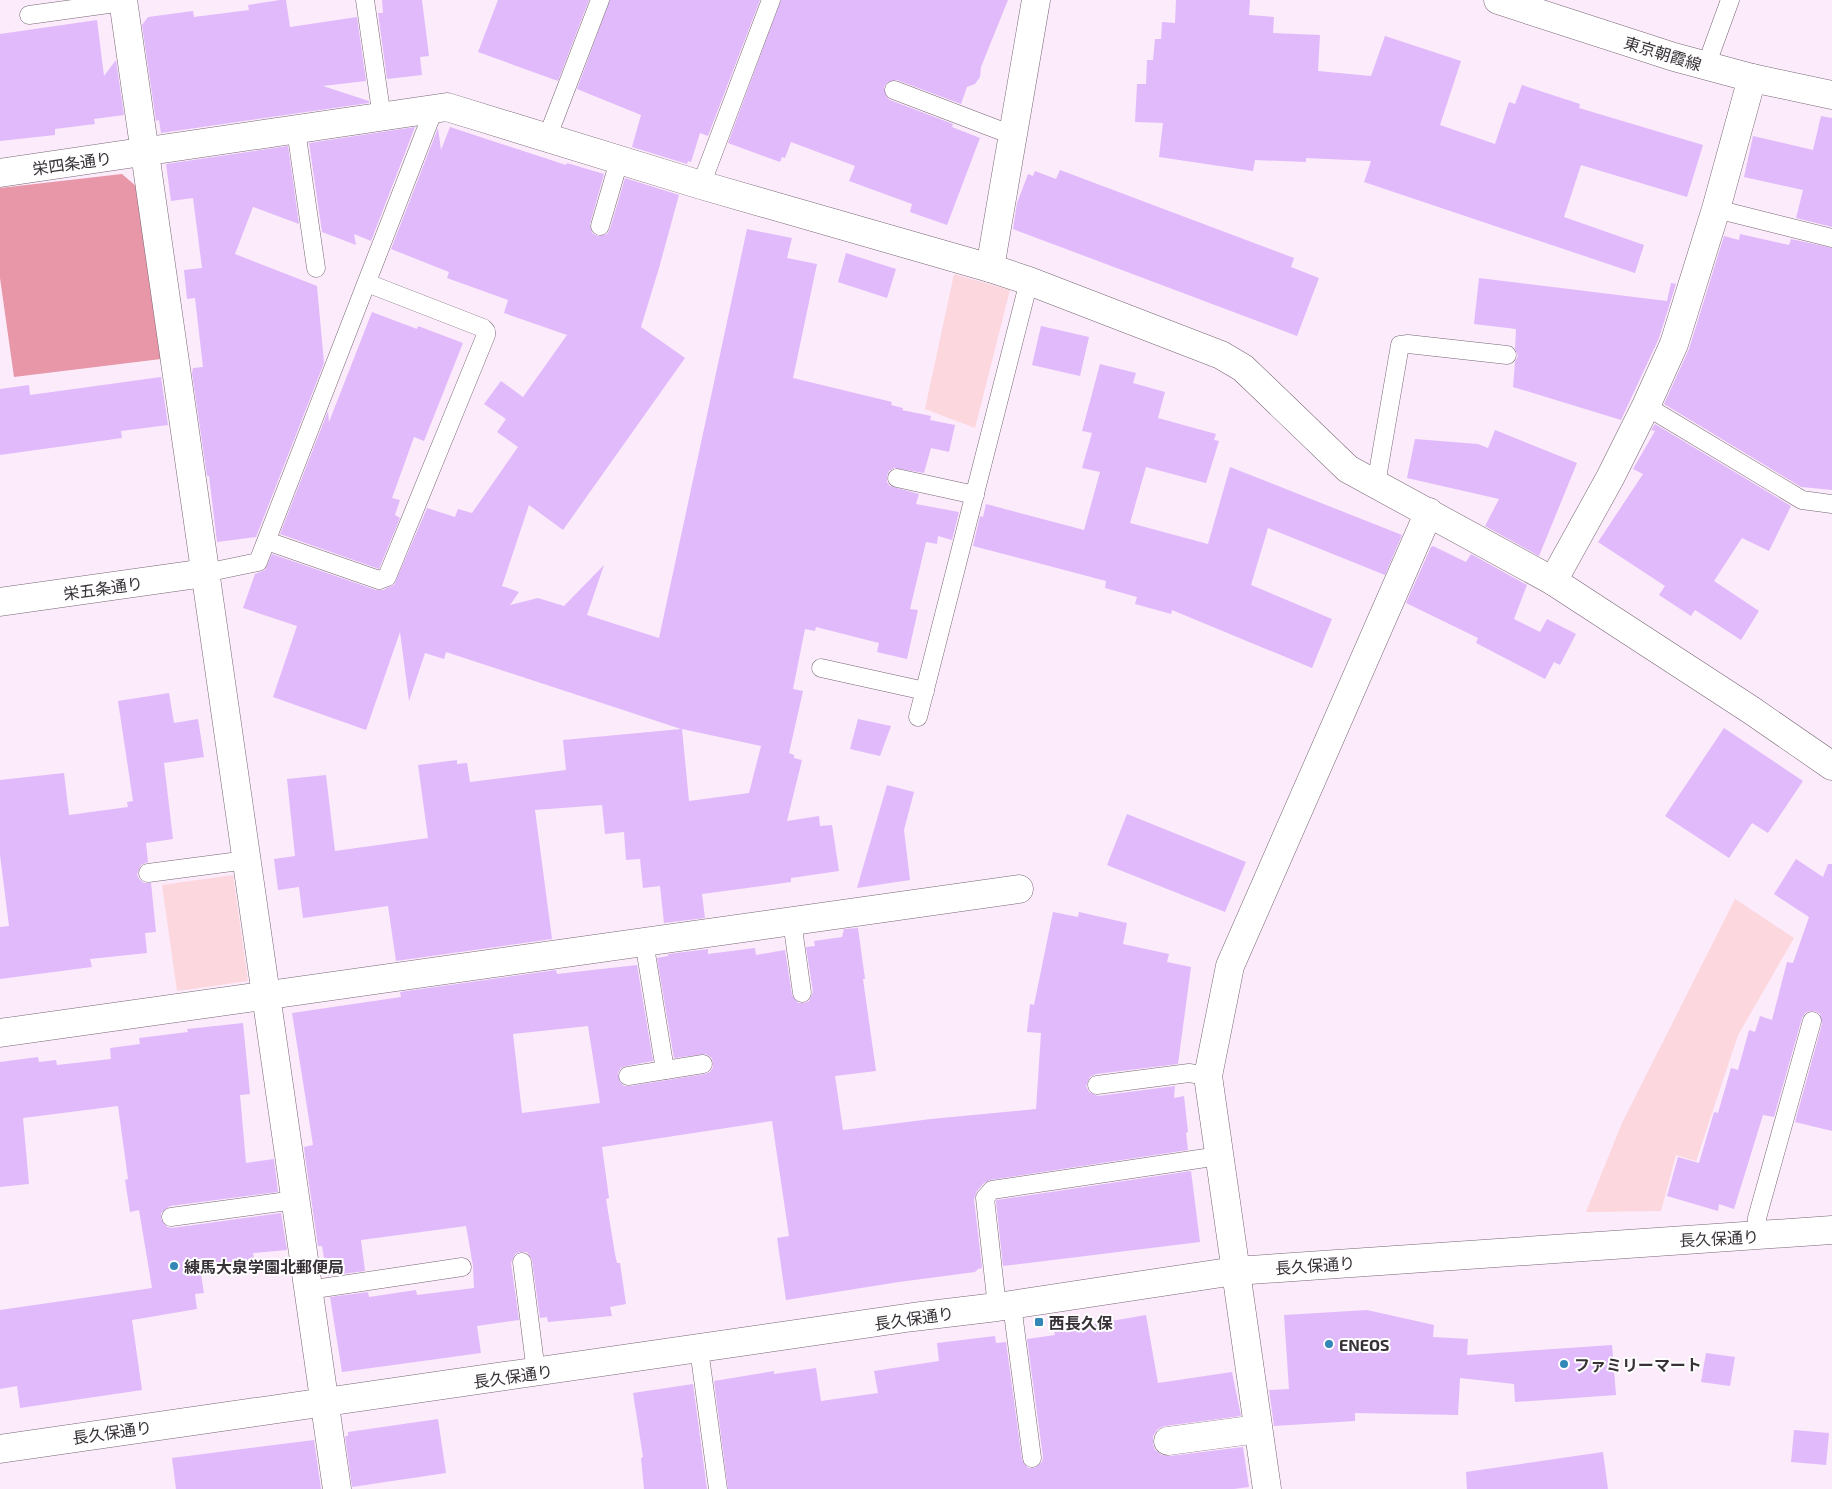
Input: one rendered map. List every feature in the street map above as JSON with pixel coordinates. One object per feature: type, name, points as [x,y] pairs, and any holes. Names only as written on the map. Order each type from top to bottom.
[{"type":"street","points":[[990,268],[1035,0]]},
{"type":"street","name":"東京朝霞線","points":[[1498,0],[1706,66],[1832,95]]},
{"type":"street","points":[[123,1],[337,1489]]},
{"type":"street","points":[[1553,581],[1610,478],[1674,344],[1716,209],[1752,78]]},
{"type":"street","name":"栄四条通り","points":[[0,173],[382,118],[446,107],[701,185],[990,268],[1221,354],[1243,368],[1309,434],[1348,469],[1553,581],[1751,710],[1832,766]]},
{"type":"street","points":[[1267,1489],[1208,1076],[1230,966],[1429,512]]},
{"type":"street","name":"栄五条通り","points":[[0,602],[205,573]]},
{"type":"street","points":[[0,1033],[1019,889]]},
{"type":"street","name":"長久保通り","points":[[0,1449],[1005,1306],[1235,1271],[1832,1230]]},
{"type":"street","points":[[1168,1441],[1258,1429]]},
{"type":"lane","points":[[365,0],[382,118]]},
{"type":"lane","points":[[546,138],[600,0]]},
{"type":"lane","points":[[701,185],[771,0]]},
{"type":"lane","points":[[1706,66],[1730,0]]},
{"type":"lane","points":[[29,15],[123,1]]},
{"type":"lane","points":[[894,90],[1012,135]]},
{"type":"lane","points":[[205,573],[258,562],[434,109]]},
{"type":"lane","points":[[296,130],[316,268]]},
{"type":"lane","points":[[600,226],[619,160]]},
{"type":"lane","points":[[1716,209],[1832,238]]},
{"type":"lane","points":[[918,717],[1029,281]]},
{"type":"lane","points":[[267,541],[379,580],[387,577],[486,335],[486,331],[483,328],[367,283]]},
{"type":"lane","points":[[1376,484],[1400,345],[1408,344],[1506,355]]},
{"type":"lane","points":[[1646,406],[1802,500],[1832,504]]},
{"type":"lane","points":[[897,478],[975,495]]},
{"type":"lane","points":[[821,668],[925,691]]},
{"type":"lane","points":[[148,873],[247,860]]},
{"type":"lane","points":[[792,921],[802,994]]},
{"type":"lane","points":[[644,942],[665,1070]]},
{"type":"lane","points":[[1757,1235],[1757,1218],[1812,1021]]},
{"type":"lane","points":[[628,1076],[703,1064]]},
{"type":"lane","points":[[1097,1085],[1189,1073],[1208,1076]]},
{"type":"lane","points":[[1032,1458],[985,1198],[992,1190],[1219,1156]]},
{"type":"lane","points":[[171,1216],[295,1200]]},
{"type":"lane","points":[[522,1262],[536,1372]]},
{"type":"lane","points":[[308,1290],[462,1267]]},
{"type":"lane","points":[[699,1349],[718,1489]]},
{"type":"shaded area","points":[[122,174],[137,187],[161,359],[14,377],[0,278],[0,188]]},
{"type":"shaded area","points":[[954,274],[1010,290],[975,428],[925,409]]},
{"type":"shaded area","points":[[233,875],[248,981],[177,991],[162,885]]},
{"type":"shaded area","points":[[1735,899],[1794,938],[1738,1035],[1696,1161],[1676,1155],[1661,1211],[1586,1212],[1622,1123]]},
{"type":"building","points":[[286,0],[290,27],[357,17],[366,81],[323,86],[369,101],[369,103],[161,133],[159,120],[156,121],[142,25],[148,17],[193,11],[194,17],[249,10],[248,5]]},
{"type":"building","points":[[382,0],[422,0],[429,56],[420,57],[422,75],[387,79],[378,13],[383,13]]},
{"type":"building","points":[[498,0],[589,0],[558,81],[478,52]]},
{"type":"building","points":[[610,0],[760,0],[708,136],[700,133],[691,162],[688,161],[687,164],[632,147],[641,115],[577,89]]},
{"type":"building","points":[[781,0],[1008,0],[981,67],[980,77],[975,84],[967,87],[961,104],[897,80],[888,82],[884,87],[886,96],[890,100],[953,124],[952,127],[980,138],[947,225],[910,212],[912,204],[849,181],[855,166],[791,142],[785,158],[782,157],[780,162],[728,143]]},
{"type":"building","points":[[1176,0],[1250,0],[1249,15],[1274,17],[1273,33],[1320,35],[1318,71],[1371,76],[1385,36],[1461,61],[1440,125],[1495,144],[1509,102],[1515,104],[1522,85],[1580,104],[1579,108],[1703,145],[1687,197],[1581,165],[1564,217],[1644,245],[1635,273],[1364,182],[1371,161],[1306,158],[1306,162],[1255,160],[1253,171],[1159,157],[1163,123],[1135,122],[1137,84],[1146,84],[1147,60],[1153,60],[1155,39],[1161,39],[1162,22],[1175,23]]},
{"type":"building","points":[[97,20],[104,76],[116,60],[124,115],[94,119],[95,124],[55,129],[55,135],[0,141],[0,34]]},
{"type":"building","points":[[1821,116],[1832,118],[1832,227],[1796,218],[1803,190],[1744,177],[1753,136],[1813,150]]},
{"type":"building","points":[[415,127],[371,241],[354,234],[356,245],[322,232],[309,143]]},
{"type":"building","points":[[450,127],[566,165],[567,163],[604,174],[590,224],[592,233],[598,236],[607,234],[610,229],[625,178],[679,195],[641,327],[685,358],[563,530],[529,505],[502,586],[519,592],[510,605],[538,598],[564,606],[604,565],[587,615],[659,638],[747,229],[792,238],[787,258],[817,264],[793,378],[892,402],[891,405],[903,408],[902,410],[931,416],[930,420],[955,425],[949,452],[931,448],[924,473],[894,468],[889,471],[887,476],[887,482],[890,486],[919,494],[916,504],[959,512],[952,540],[938,536],[937,544],[926,542],[910,609],[918,610],[907,659],[877,652],[879,643],[816,627],[815,631],[805,629],[793,689],[803,691],[789,753],[794,755],[794,758],[802,760],[787,821],[819,816],[820,826],[832,825],[839,871],[791,878],[791,882],[702,894],[705,918],[664,923],[660,886],[643,888],[640,859],[626,860],[624,832],[605,834],[602,805],[535,810],[552,939],[396,961],[388,906],[303,918],[299,887],[278,890],[274,859],[295,856],[287,779],[326,775],[335,851],[428,838],[418,765],[457,760],[457,764],[467,763],[470,782],[566,770],[563,740],[681,729],[446,652],[444,659],[425,653],[409,701],[400,632],[366,730],[273,697],[297,626],[243,608],[255,574],[265,570],[272,554],[376,590],[383,590],[394,585],[427,508],[455,517],[458,509],[472,513],[518,447],[497,432],[506,419],[484,404],[501,381],[523,397],[567,335],[504,313],[508,300],[447,278],[449,272],[391,249],[438,128],[441,150]],"holes":[[[682,729],[761,746],[749,793],[689,801]]]},
{"type":"building","points":[[288,146],[299,224],[253,207],[235,254],[317,286],[324,363],[256,537],[217,542],[209,476],[207,476],[192,373],[193,368],[203,367],[195,298],[187,299],[184,270],[202,268],[193,198],[171,201],[166,164]]},
{"type":"building","points":[[1060,170],[1294,258],[1291,267],[1319,278],[1297,336],[1013,229],[1017,203],[1028,174],[1033,176],[1035,171],[1056,179]]},
{"type":"building","points":[[1740,234],[1789,245],[1791,239],[1832,248],[1832,490],[1801,487],[1664,404],[1689,349],[1724,236],[1739,240]]},
{"type":"building","points":[[846,253],[896,269],[887,298],[838,282]]},
{"type":"building","points":[[1479,278],[1667,301],[1671,283],[1676,284],[1659,338],[1621,420],[1513,387],[1515,362],[1518,356],[1515,349],[1516,329],[1474,324]]},
{"type":"building","points":[[372,312],[417,329],[418,326],[463,343],[424,441],[414,437],[392,498],[400,500],[395,515],[400,518],[379,569],[280,534],[328,411],[329,422]]},
{"type":"building","points":[[1041,326],[1089,337],[1080,376],[1032,365]]},
{"type":"building","points":[[1100,364],[1136,373],[1133,383],[1165,392],[1158,418],[1216,434],[1214,440],[1219,441],[1206,483],[1146,467],[1130,523],[1208,544],[1230,467],[1402,535],[1385,575],[1268,528],[1251,585],[1332,619],[1312,668],[1172,610],[1171,614],[1135,604],[1137,597],[1105,588],[1106,581],[973,546],[980,516],[983,517],[986,504],[1084,530],[1100,472],[1082,468],[1092,433],[1082,431]]},
{"type":"building","points":[[161,377],[168,425],[121,431],[122,438],[0,455],[0,389],[29,385],[30,395]]},
{"type":"building","points":[[1655,424],[1791,506],[1769,551],[1742,538],[1714,581],[1759,611],[1741,640],[1695,610],[1691,616],[1659,595],[1665,586],[1598,542],[1643,474],[1633,469],[1655,431],[1651,430]]},
{"type":"building","points":[[1495,430],[1577,463],[1539,556],[1485,526],[1499,499],[1407,478],[1415,439],[1478,444],[1488,448]]},
{"type":"building","points":[[1433,546],[1466,562],[1471,554],[1527,585],[1514,619],[1540,632],[1547,619],[1576,634],[1560,665],[1554,662],[1545,679],[1476,643],[1478,638],[1406,603]]},
{"type":"building","points":[[169,693],[174,723],[198,719],[204,757],[164,763],[173,839],[146,843],[148,862],[141,865],[137,874],[144,883],[151,883],[156,932],[145,933],[147,953],[90,959],[92,967],[0,979],[0,927],[9,926],[0,855],[0,780],[64,773],[69,815],[128,807],[127,802],[133,801],[118,701]]},
{"type":"building","points":[[858,719],[891,726],[880,756],[850,749]]},
{"type":"building","points":[[1724,728],[1803,781],[1768,833],[1752,823],[1729,858],[1665,816]]},
{"type":"building","points":[[887,785],[914,792],[904,830],[910,880],[857,888]]},
{"type":"building","points":[[1127,814],[1246,862],[1225,912],[1107,865]]},
{"type":"building","points":[[1796,859],[1823,877],[1828,864],[1832,864],[1832,1131],[1795,1122],[1822,1024],[1820,1014],[1810,1011],[1805,1013],[1802,1018],[1774,1117],[1763,1115],[1734,1209],[1719,1204],[1718,1211],[1667,1196],[1678,1157],[1699,1163],[1714,1112],[1718,1113],[1731,1068],[1738,1070],[1749,1030],[1755,1032],[1760,1016],[1772,1020],[1787,962],[1793,963],[1809,917],[1774,894]]},
{"type":"building","points":[[1053,912],[1078,917],[1079,912],[1127,923],[1123,944],[1169,954],[1167,962],[1191,967],[1178,1064],[1096,1074],[1090,1077],[1086,1086],[1089,1092],[1098,1096],[1175,1086],[1174,1098],[1184,1096],[1188,1150],[990,1180],[984,1183],[977,1191],[974,1199],[982,1268],[975,1272],[786,1300],[777,1238],[789,1236],[772,1121],[602,1147],[609,1198],[606,1199],[615,1254],[617,1263],[620,1263],[626,1304],[610,1307],[612,1316],[548,1322],[547,1317],[540,1318],[532,1260],[527,1252],[520,1252],[515,1254],[511,1263],[519,1320],[477,1326],[481,1353],[342,1372],[330,1297],[368,1292],[369,1297],[416,1290],[417,1295],[474,1288],[473,1266],[466,1226],[361,1240],[365,1271],[327,1276],[322,1246],[318,1246],[305,1156],[304,1147],[313,1145],[292,1013],[401,997],[400,992],[556,970],[557,974],[637,965],[653,1061],[621,1068],[618,1073],[620,1082],[624,1086],[630,1086],[705,1074],[710,1072],[713,1067],[712,1058],[706,1054],[674,1058],[657,958],[668,956],[668,954],[708,949],[708,954],[755,948],[756,955],[785,950],[792,995],[798,1003],[804,1003],[809,1001],[813,992],[806,947],[815,946],[814,941],[842,937],[844,929],[858,928],[876,1071],[835,1076],[843,1130],[1036,1109],[1041,1033],[1027,1032],[1030,1004],[1034,1005]],"holes":[[[588,1026],[600,1103],[522,1113],[513,1034]]]},
{"type":"building","points":[[243,1023],[250,1094],[240,1095],[246,1163],[274,1159],[278,1192],[170,1206],[161,1213],[161,1219],[167,1227],[172,1228],[281,1213],[287,1250],[253,1253],[254,1262],[200,1268],[204,1293],[195,1294],[197,1309],[132,1320],[142,1390],[20,1408],[17,1386],[0,1389],[0,1310],[152,1288],[139,1210],[130,1212],[125,1180],[128,1179],[118,1106],[23,1118],[29,1184],[0,1187],[0,1062],[38,1057],[39,1062],[56,1060],[57,1065],[111,1059],[110,1048],[140,1044],[139,1038],[188,1032],[187,1029]]},
{"type":"building","points":[[1191,1171],[1200,1242],[1003,1266],[997,1200]]},
{"type":"building","points":[[1367,1310],[1434,1325],[1433,1337],[1468,1339],[1467,1355],[1612,1345],[1616,1395],[1515,1402],[1514,1384],[1460,1378],[1458,1415],[1355,1413],[1355,1421],[1274,1426],[1269,1390],[1289,1389],[1284,1315]]},
{"type":"building","points":[[1146,1315],[1158,1383],[1232,1372],[1241,1416],[1165,1426],[1158,1429],[1153,1436],[1155,1450],[1162,1455],[1170,1456],[1243,1447],[1249,1487],[1234,1489],[728,1489],[714,1381],[774,1371],[774,1374],[816,1368],[821,1401],[878,1393],[874,1371],[939,1361],[937,1343],[995,1336],[996,1343],[1006,1342],[1022,1460],[1028,1468],[1034,1468],[1042,1462],[1043,1457],[1027,1339],[1055,1335],[1054,1331]]},
{"type":"building","points":[[1706,1353],[1735,1357],[1730,1386],[1701,1382]]},
{"type":"building","points":[[693,1384],[707,1489],[644,1489],[641,1458],[643,1457],[633,1393]]},
{"type":"building","points":[[438,1419],[446,1473],[352,1487],[345,1436],[348,1436],[348,1432]]},
{"type":"building","points":[[1794,1430],[1829,1433],[1826,1465],[1791,1462]]},
{"type":"building","points":[[314,1440],[321,1489],[176,1489],[172,1458]]},
{"type":"building","points":[[1603,1452],[1608,1489],[1467,1489],[1466,1472]]},
{"type":"place","name":"練馬大泉学園北郵便局","points":[[174,1266]]},
{"type":"place","name":"西長久保","points":[[1039,1322]]},
{"type":"place","name":"ENEOS","points":[[1329,1344]]},
{"type":"place","name":"ファミリーマート","points":[[1564,1364]]}]
